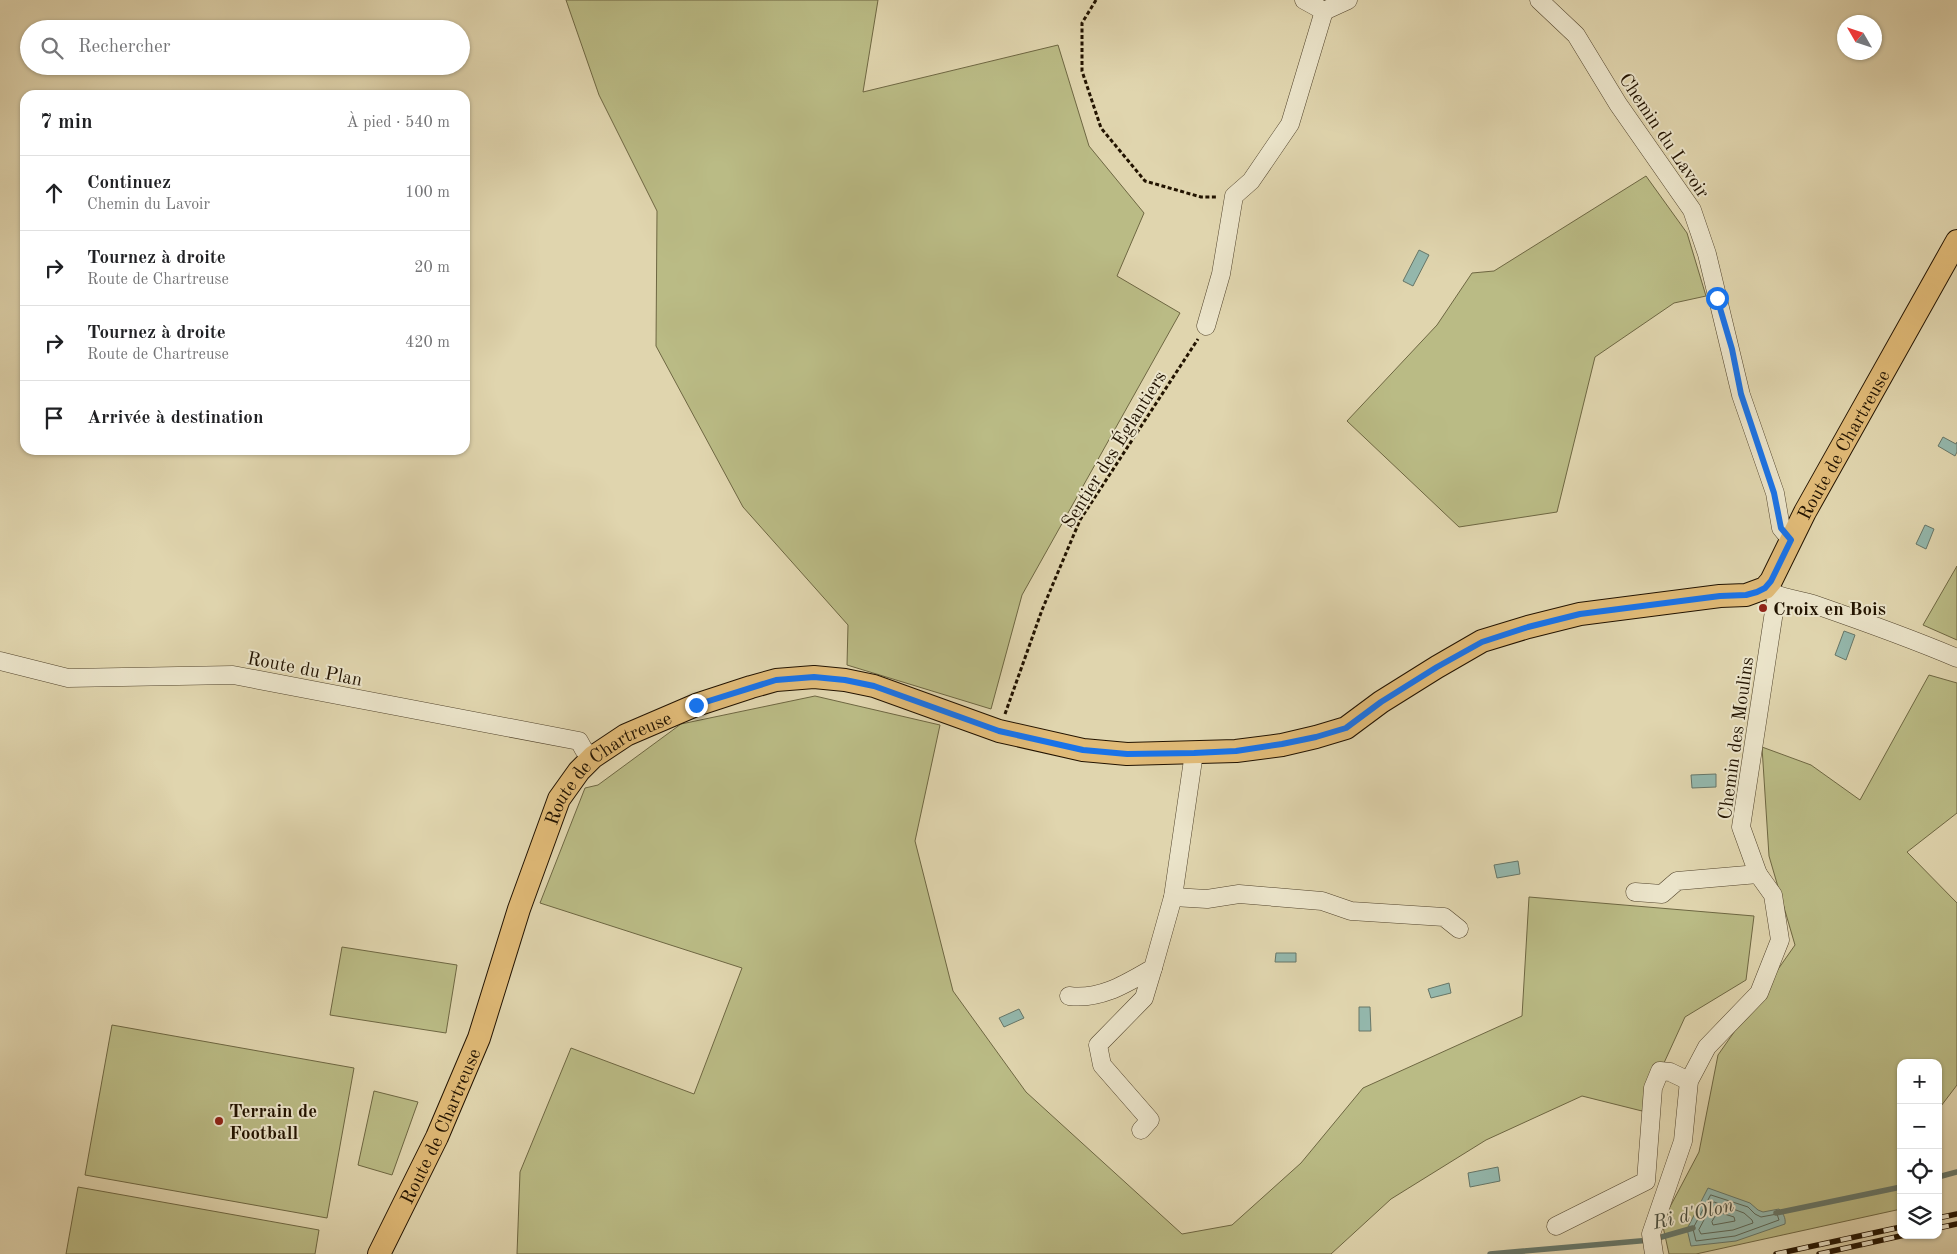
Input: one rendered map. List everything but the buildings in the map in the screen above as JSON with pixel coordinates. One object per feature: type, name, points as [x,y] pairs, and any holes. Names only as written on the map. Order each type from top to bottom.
[{"type":"main road","name":"Route de Chartreuse","points":[[379,1254],[437,1137],[479,1038],[519,909],[559,799],[579,771],[593,757],[626,735],[696,705],[776,680],[814,677],[845,680],[874,686],[999,731],[1048,743],[1107,753],[1236,751],[1316,737],[1346,728],[1381,702],[1467,650],[1482,642],[1528,627],[1580,614],[1720,596],[1772,592],[1778,569],[1791,540],[1957,240]]},
{"type":"street","points":[[1304,0],[1324,11]]},
{"type":"street","points":[[1206,326],[1221,274],[1234,196],[1251,181],[1290,124],[1324,11],[1348,0]]},
{"type":"street","name":"Chemin du Lavoir","points":[[1539,0],[1576,35],[1618,104],[1692,210],[1707,254],[1741,394],[1774,493],[1781,528],[1791,540]]},
{"type":"street","points":[[1772,592],[1888,629],[1957,658]]},
{"type":"street","name":"Chemin des Moulins","points":[[1654,1254],[1651,1234],[1683,1141],[1689,1081],[1707,1046],[1758,993],[1780,940],[1773,894],[1758,874],[1742,827],[1775,605],[1772,592]]},
{"type":"street","name":"Route du Plan","points":[[0,661],[68,678],[233,676],[579,741],[584,750],[593,757]]},
{"type":"street","points":[[1141,1130],[1150,1120],[1102,1065],[1098,1046],[1144,998],[1173,897],[1194,753]]},
{"type":"street","points":[[1635,892],[1662,894],[1677,881],[1758,874]]},
{"type":"street","points":[[1173,897],[1206,899],[1239,894],[1322,901],[1351,911],[1444,917],[1459,929]]},
{"type":"street","points":[[1069,996],[1088,997],[1117,988],[1153,968]]},
{"type":"street","points":[[1556,1226],[1646,1181],[1653,1088],[1660,1071],[1670,1072],[1689,1081]]},
{"type":"path","points":[[1096,0],[1082,23],[1082,71],[1101,128],[1145,181],[1201,197],[1234,196]]},
{"type":"path","name":"Sentier des Églantiers","points":[[999,731],[1042,610],[1080,520],[1206,326]]},
{"type":"green space","points":[[566,0],[878,0],[863,92],[1058,45],[1089,146],[1144,213],[1117,276],[1180,313],[1022,595],[991,709],[847,665],[848,625],[743,507],[656,346],[657,211],[599,95]]},
{"type":"green space","points":[[1646,176],[1687,233],[1706,296],[1674,303],[1595,357],[1557,512],[1459,527],[1347,421],[1437,325],[1472,273],[1494,271]]},
{"type":"green space","points":[[1957,566],[1957,640],[1923,625]]},
{"type":"green space","points":[[1929,675],[1957,683],[1957,813],[1907,852],[1957,903],[1957,1085],[1942,1105],[1942,1059],[1897,1059],[1897,1210],[1696,1254],[1669,1254],[1662,1222],[1699,1152],[1718,1055],[1795,945],[1769,856],[1762,747],[1811,765],[1860,800]]},
{"type":"green space","points":[[815,696],[940,725],[915,841],[953,991],[1026,1092],[1182,1234],[1232,1225],[1301,1163],[1363,1088],[1522,1016],[1529,897],[1754,916],[1746,980],[1685,1017],[1642,1111],[1582,1096],[1486,1140],[1391,1199],[1331,1254],[517,1254],[520,1172],[571,1048],[694,1094],[742,968],[540,903],[585,788],[598,785],[681,724]]},
{"type":"green space","points":[[342,947],[457,965],[446,1033],[330,1015]]},
{"type":"green space","name":"Terrain de Football","points":[[112,1025],[354,1068],[327,1218],[85,1175]]},
{"type":"green space","points":[[374,1091],[418,1102],[392,1175],[358,1165]]},
{"type":"green space","points":[[78,1187],[319,1230],[315,1254],[66,1254]]},
{"type":"water","points":[[1419,250],[1429,255],[1413,286],[1403,281]]},
{"type":"water","points":[[1943,437],[1956,444],[1957,442],[1955,456],[1938,446]]},
{"type":"water","points":[[1925,525],[1934,529],[1926,549],[1916,544]]},
{"type":"water","points":[[1844,631],[1855,635],[1846,660],[1835,655]]},
{"type":"water","points":[[1716,774],[1716,787],[1692,788],[1691,775]]},
{"type":"water","points":[[1518,861],[1520,874],[1497,878],[1494,865]]},
{"type":"water","points":[[1276,953],[1296,953],[1296,962],[1275,962]]},
{"type":"water","points":[[1449,983],[1451,993],[1431,998],[1428,989]]},
{"type":"water","points":[[1359,1007],[1370,1007],[1371,1031],[1359,1031]]},
{"type":"water","points":[[1019,1009],[1024,1018],[1004,1027],[999,1018]]},
{"type":"water","points":[[1498,1167],[1500,1181],[1470,1187],[1468,1173]]},
{"type":"water","points":[[1708,1188],[1750,1203],[1763,1212],[1779,1209],[1784,1216],[1785,1224],[1736,1241],[1691,1246],[1687,1229]]},
{"type":"waterway","name":"Ri d'Olon","points":[[1942,1176],[1957,1172]]},
{"type":"waterway","name":"Ri d'Olon","points":[[1776,1213],[1897,1188]]},
{"type":"waterway","name":"Ri d'Olon","points":[[1490,1254],[1651,1240],[1693,1228]]},
{"type":"railway","points":[[1942,1217],[1957,1214]]},
{"type":"railway","points":[[1942,1227],[1957,1224]]},
{"type":"railway","points":[[1776,1254],[1897,1228]]},
{"type":"railway","points":[[1819,1254],[1897,1237]]},
{"type":"place","name":"Croix en Bois","points":[[1763,608]]},
{"type":"place","name":"Terrain de Football","points":[[219,1121]]},
{"type":"route","points":[[696,705],[776,680],[814,677],[845,680],[874,686],[999,731],[1083,750],[1127,754],[1236,751],[1316,737],[1346,728],[1381,702],[1482,642],[1528,627],[1580,614],[1720,596],[1746,595],[1757,592],[1765,588],[1771,581],[1791,540],[1781,528],[1774,493],[1741,394],[1732,349],[1717,298]]}]
